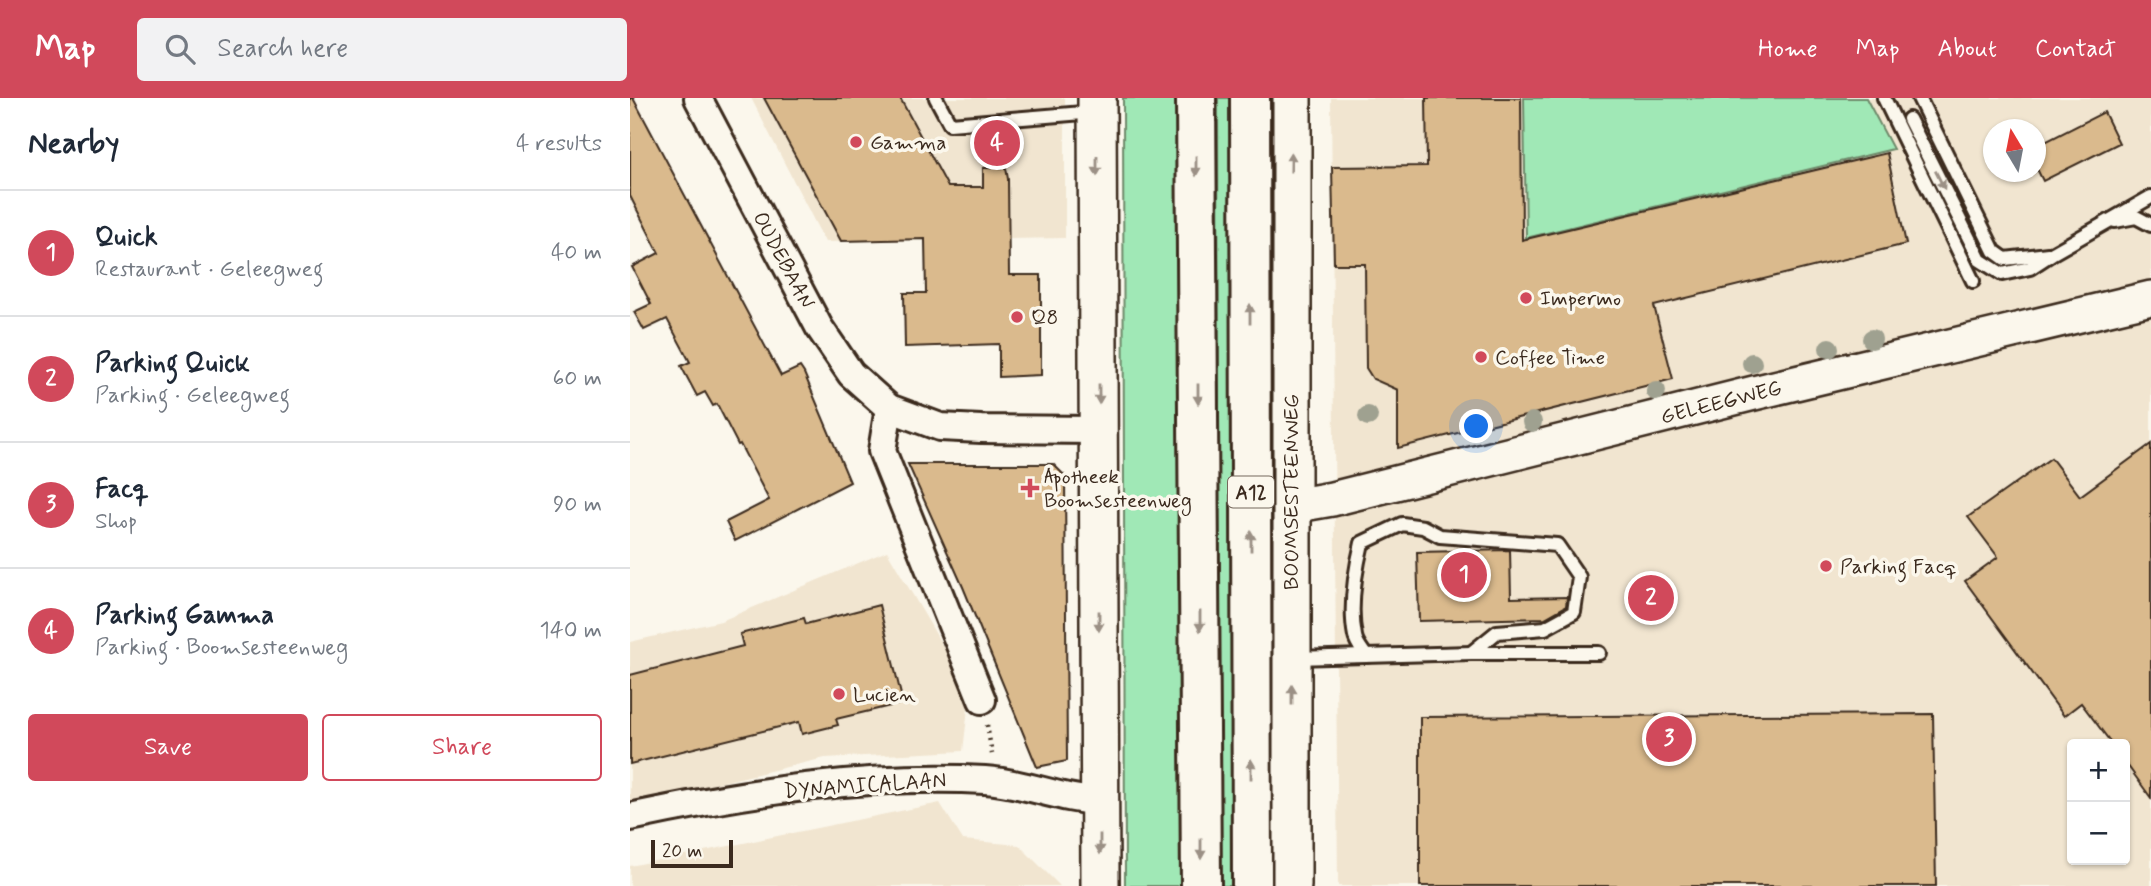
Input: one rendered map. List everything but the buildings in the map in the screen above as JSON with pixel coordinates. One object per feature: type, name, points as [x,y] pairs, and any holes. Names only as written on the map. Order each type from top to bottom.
[{"type":"highway","name":"A12","points":[[1196,98],[1201,886]]},
{"type":"highway","name":"A12","points":[[1250,98],[1252,886]]},
{"type":"main road","name":"BOOMSESTEENWEG","points":[[1292,98],[1293,886]]},
{"type":"main road","points":[[1097,105],[1100,886]]},
{"type":"street","name":"OUDEBAAN","points":[[698,98],[819,327],[851,374],[889,408],[940,427],[1099,430]]},
{"type":"street","name":"GELEEGWEG","points":[[1292,506],[1332,499],[2148,296]]},
{"type":"street","points":[[889,408],[882,451],[982,700]]},
{"type":"street","name":"DYNAMICALAAN","points":[[630,817],[708,800],[832,783],[940,778],[989,780],[1077,800],[1100,801]]},
{"type":"lane","points":[[936,98],[950,124],[1031,117],[1097,105]]},
{"type":"lane","points":[[1884,98],[1973,281]]},
{"type":"lane","points":[[1919,98],[1994,251],[2005,259],[2053,253]]},
{"type":"lane","points":[[1909,120],[1980,260],[2002,274],[2030,268],[2151,197]]},
{"type":"lane","points":[[2108,222],[2136,217],[2151,225]]},
{"type":"lane","points":[[1366,656],[1355,639],[1354,611],[1355,572],[1362,543],[1402,524],[1423,527],[1440,536],[1558,545],[1578,577],[1574,612],[1545,628],[1497,632],[1471,653]]},
{"type":"lane","points":[[1292,658],[1599,653]]},
{"type":"path","points":[[982,700],[993,758],[989,780]]},
{"type":"shaded area","points":[[751,98],[1065,98],[1065,238],[825,242]]},
{"type":"shaded area","points":[[1331,98],[2151,98],[2151,886],[1338,886]]},
{"type":"shaded area","points":[[887,551],[947,653],[968,708],[963,751],[825,758],[630,804],[630,642],[721,621]]},
{"type":"shaded area","points":[[940,803],[963,840],[1019,845],[1060,886],[630,886],[630,866]]},
{"type":"green space","points":[[1123,98],[1182,98],[1184,886],[1125,886]]},
{"type":"green space","points":[[1218,98],[1237,98],[1238,886],[1220,886]]},
{"type":"green space","points":[[1266,98],[1276,98],[1279,886],[1267,886]]},
{"type":"green space","points":[[1524,98],[1866,98],[1893,149],[1526,238]]},
{"type":"place","name":"Gamma","points":[[856,142]]},
{"type":"place","name":"Parking Gamma","points":[[997,143]]},
{"type":"place","name":"Impermo","points":[[1526,298]]},
{"type":"place","name":"Q8","points":[[1017,317]]},
{"type":"place","name":"Coffee Time","points":[[1481,357]]},
{"type":"place","name":"Apotheek Boomsesteenweg","points":[[1030,488]]},
{"type":"place","name":"Parking Facq","points":[[1826,566]]},
{"type":"place","name":"Quick","points":[[1464,575]]},
{"type":"place","name":"Parking Quick","points":[[1651,598]]},
{"type":"place","name":"Lucien","points":[[839,694]]},
{"type":"place","name":"Facq","points":[[1669,739]]}]
